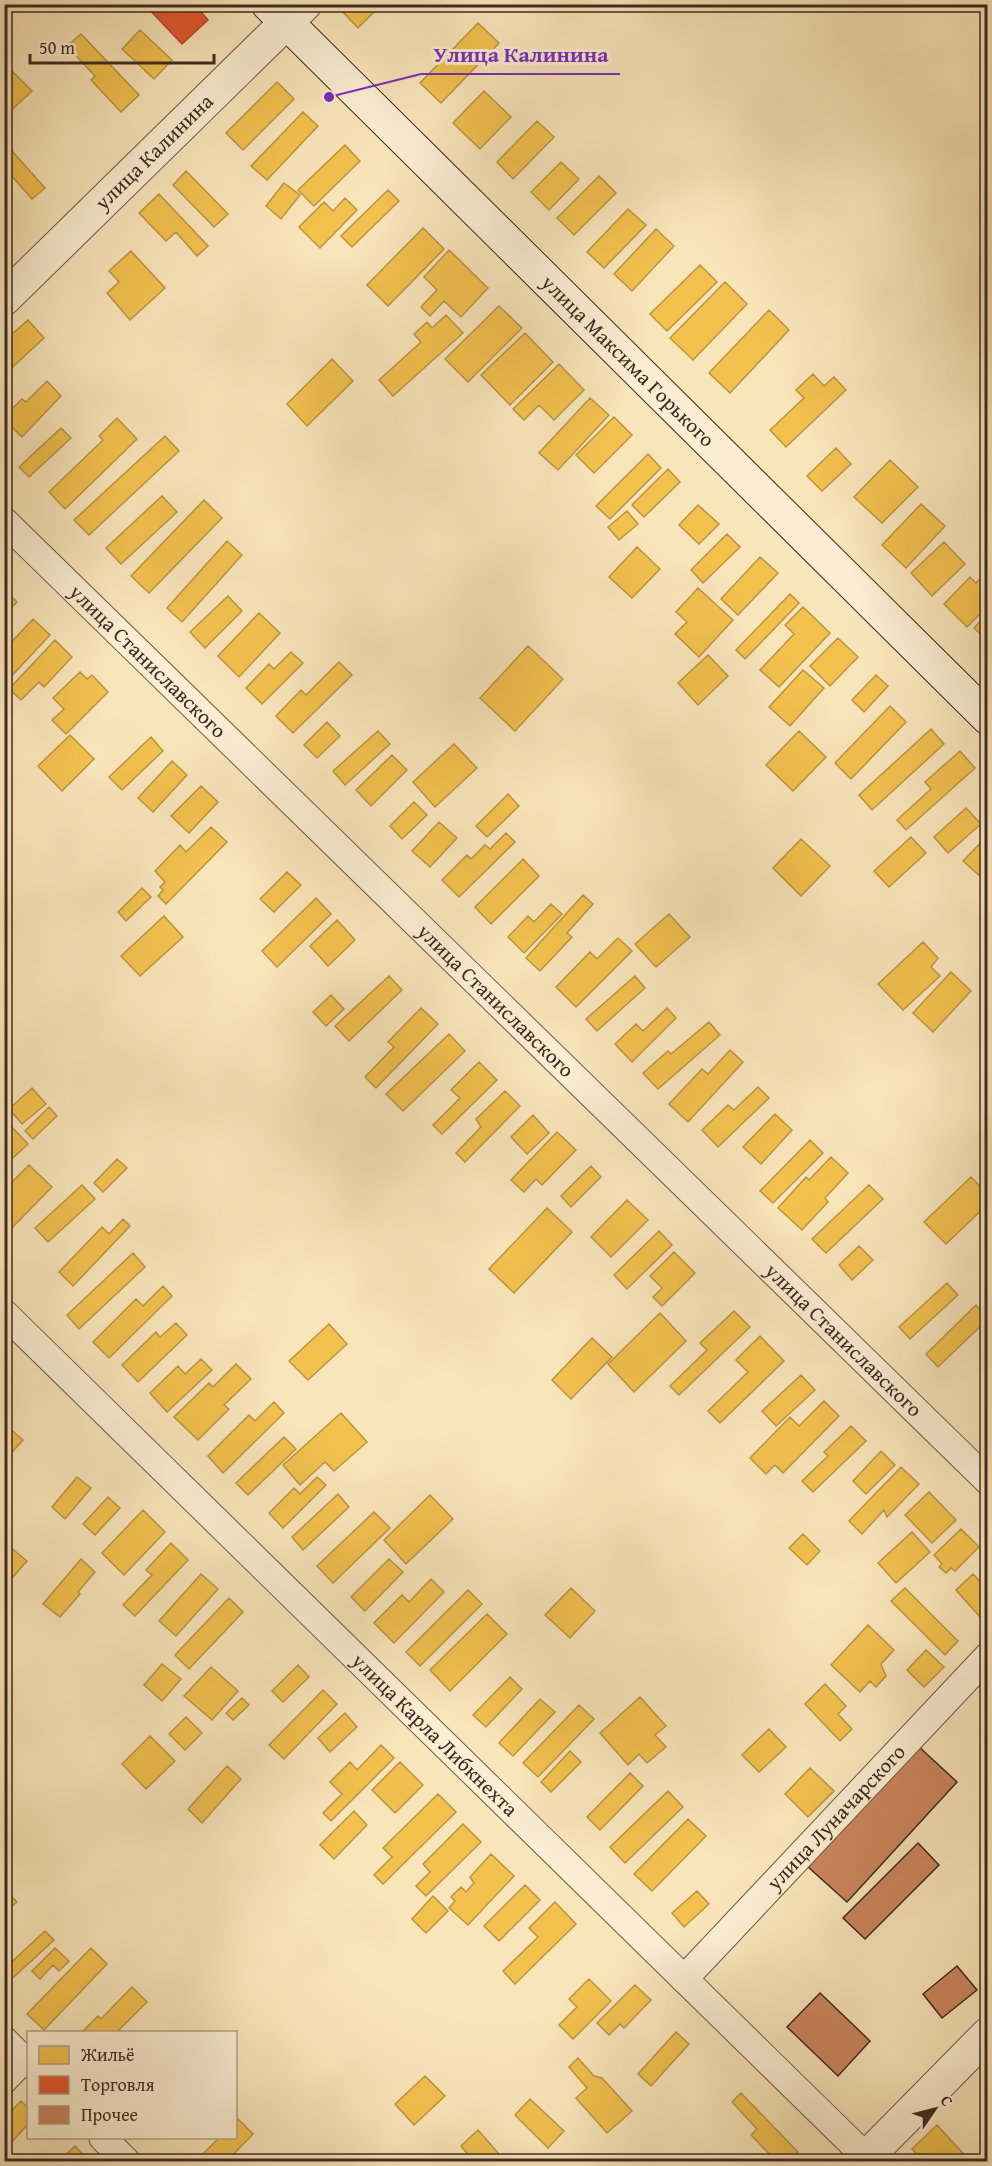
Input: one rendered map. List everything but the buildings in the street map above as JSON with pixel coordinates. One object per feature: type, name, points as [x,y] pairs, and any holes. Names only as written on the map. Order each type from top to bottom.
[{"type":"main road","name":"улица Калинина","points":[[4,299],[286,11]]},
{"type":"main road","name":"улица Максима Горького","points":[[286,11],[987,718]]},
{"type":"main road","points":[[864,2159],[987,2034]]},
{"type":"street","name":"улица Станиславского","points":[[4,521],[987,1481]]},
{"type":"street","name":"улица Карла Либкнехта","points":[[4,1312],[684,1978],[864,2159]]},
{"type":"street","name":"улица Луначарского","points":[[684,1978],[987,1656]]},
{"type":"street","points":[[4,2040],[26,2062],[4,2080]]},
{"type":"street","points":[[104,2139],[127,2162]]},
{"type":"place","name":"Улица Калинина","points":[[329,97]]}]
